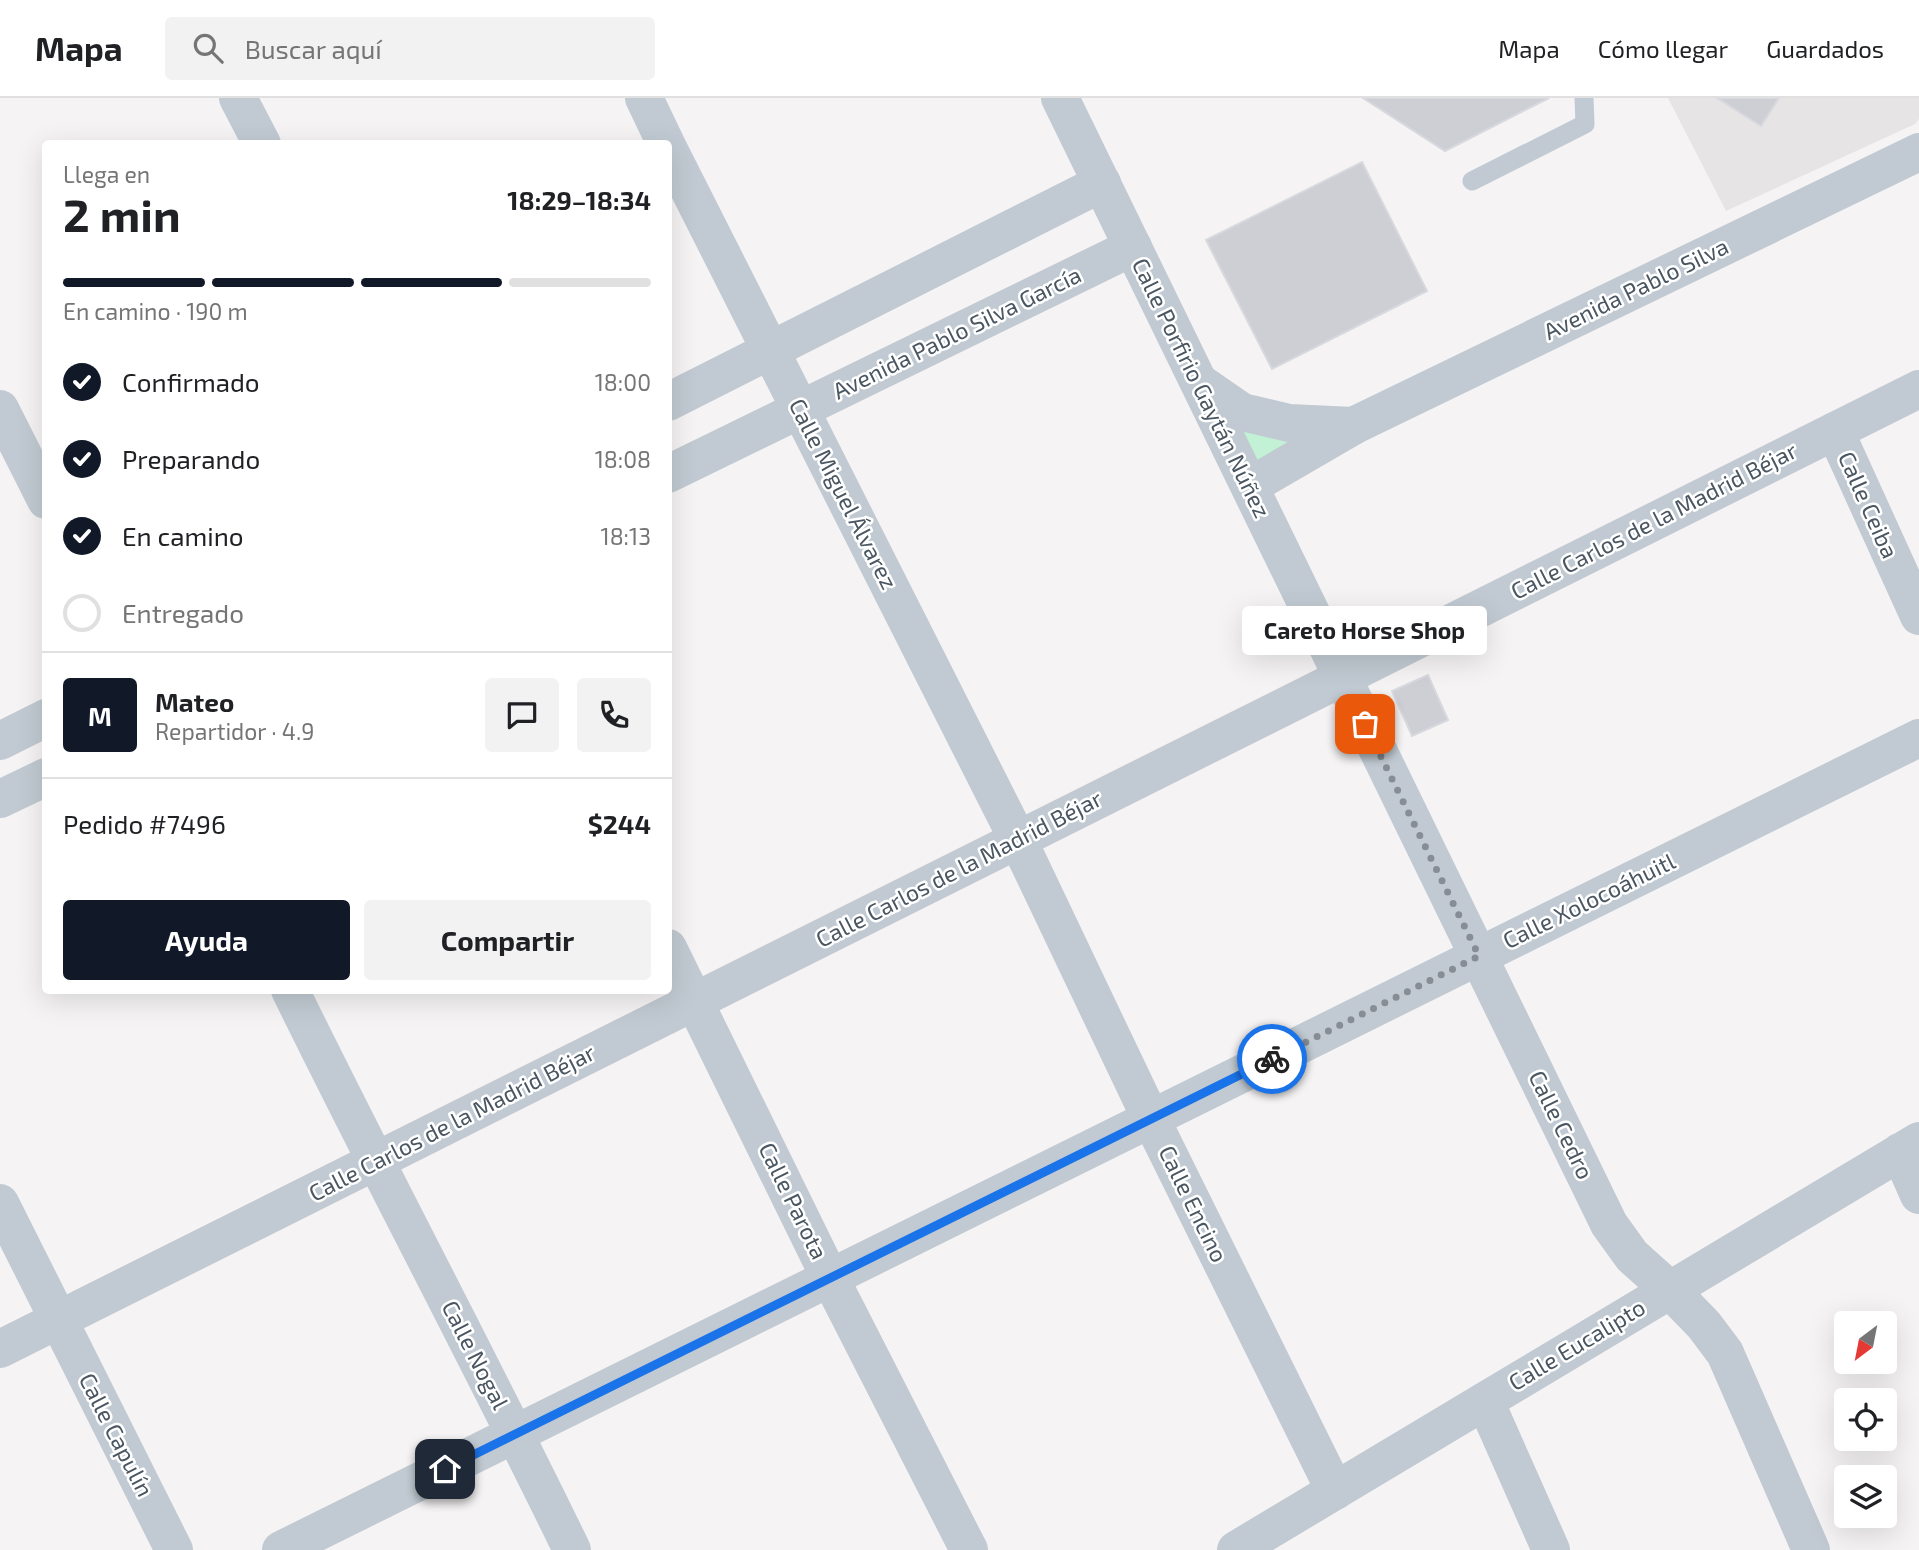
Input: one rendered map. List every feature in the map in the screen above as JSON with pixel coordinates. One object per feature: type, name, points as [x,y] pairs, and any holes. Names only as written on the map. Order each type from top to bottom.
[{"type":"street","points":[[238,98],[260,140]]},
{"type":"street","name":"Calle Miguel Álvarez","points":[[644,98],[664,140]]},
{"type":"street","name":"Calle Porfirio Gaytán Núñez","points":[[1060,98],[1342,677]]},
{"type":"street","name":"Avenida Pablo Silva","points":[[1250,486],[1353,426],[1919,152]]},
{"type":"street","name":"Calle Miguel Álvarez","points":[[672,156],[1018,840]]},
{"type":"street","points":[[672,400],[1102,184]]},
{"type":"street","name":"Avenida Pablo Silva García","points":[[672,472],[1133,247]]},
{"type":"street","name":"Avenida Pablo Silva","points":[[1199,383],[1242,412],[1289,423],[1353,426]]},
{"type":"street","name":"Calle Carlos de la Madrid Béjar","points":[[0,1349],[1919,389]]},
{"type":"street","points":[[0,409],[42,492]]},
{"type":"street","name":"Calle Ceiba","points":[[1835,431],[1919,616]]},
{"type":"street","name":"Calle Cedro","points":[[1342,677],[1609,1224],[1632,1256],[1704,1325],[1725,1353],[1811,1550]]},
{"type":"street","points":[[0,741],[42,720]]},
{"type":"street","name":"Calle Xolocoáhuitl","points":[[281,1550],[1919,737]]},
{"type":"street","points":[[0,799],[42,779]]},
{"type":"street","name":"Calle Encino","points":[[1018,840],[1151,1119],[1335,1491]]},
{"type":"street","name":"Calle Parota","points":[[672,956],[830,1278],[969,1550]]},
{"type":"street","name":"Calle Nogal","points":[[292,994],[374,1162],[516,1434],[572,1550]]},
{"type":"street","points":[[1910,1147],[1919,1195]]},
{"type":"street","name":"Calle Eucalipto","points":[[1236,1550],[1281,1538],[1335,1491],[1910,1147]]},
{"type":"street","name":"Calle Capulín","points":[[0,1203],[174,1550]]},
{"type":"street","points":[[1485,1401],[1551,1550]]},
{"type":"lane","points":[[1472,181],[1585,124],[1584,98]]},
{"type":"shaded area","points":[[1668,98],[1919,98],[1919,119],[1915,124],[1726,211]]},
{"type":"green space","points":[[1229,422],[1297,438],[1251,465]]},
{"type":"building","points":[[1363,98],[1549,98],[1445,151]]},
{"type":"building","points":[[1717,98],[1779,98],[1761,126]]},
{"type":"building","points":[[1362,162],[1427,291],[1272,369],[1206,240]]},
{"type":"building","points":[[1428,675],[1448,720],[1412,736],[1392,691]]},
{"type":"way so far","points":[[1272,1059],[1479,956],[1365,724]]},
{"type":"place","name":"Careto Horse Shop","points":[[1365,724]]},
{"type":"route","points":[[445,1469],[1272,1059]]}]
